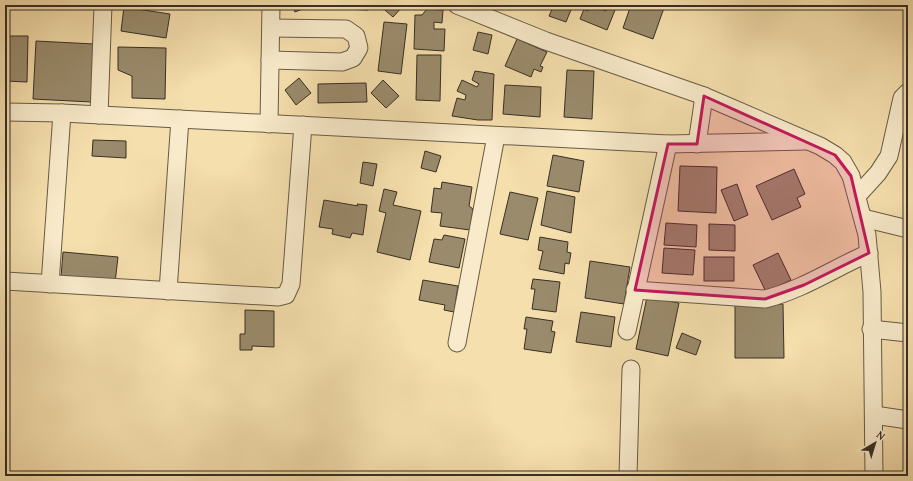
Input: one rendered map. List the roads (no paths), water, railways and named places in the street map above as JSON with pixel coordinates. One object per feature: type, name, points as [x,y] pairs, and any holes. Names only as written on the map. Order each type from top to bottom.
[{"type":"street","points":[[99,115],[104,5]]},
{"type":"street","points":[[269,124],[271,5]]},
{"type":"street","points":[[457,5],[546,41],[704,96],[825,149],[843,162],[851,176],[857,196],[863,218],[869,253],[874,415],[874,476]]},
{"type":"street","points":[[270,60],[342,62],[353,58],[359,48],[356,36],[346,29],[271,28]]},
{"type":"street","points":[[857,196],[878,173],[889,156],[902,98],[908,92]]},
{"type":"street","points":[[697,144],[704,96]]},
{"type":"street","points":[[5,112],[62,113],[668,144],[806,141]]},
{"type":"street","points":[[50,284],[62,113]]},
{"type":"street","points":[[168,290],[180,120]]},
{"type":"street","points":[[5,281],[278,297],[288,292],[291,284],[303,126]]},
{"type":"street","points":[[457,342],[496,136]]},
{"type":"street","points":[[627,331],[668,144]]},
{"type":"street","points":[[863,218],[908,229]]},
{"type":"street","points":[[635,290],[765,299],[784,294],[804,286],[869,253]]},
{"type":"street","points":[[871,329],[908,333]]},
{"type":"street","points":[[628,476],[632,368]]},
{"type":"street","points":[[874,415],[908,420]]}]
